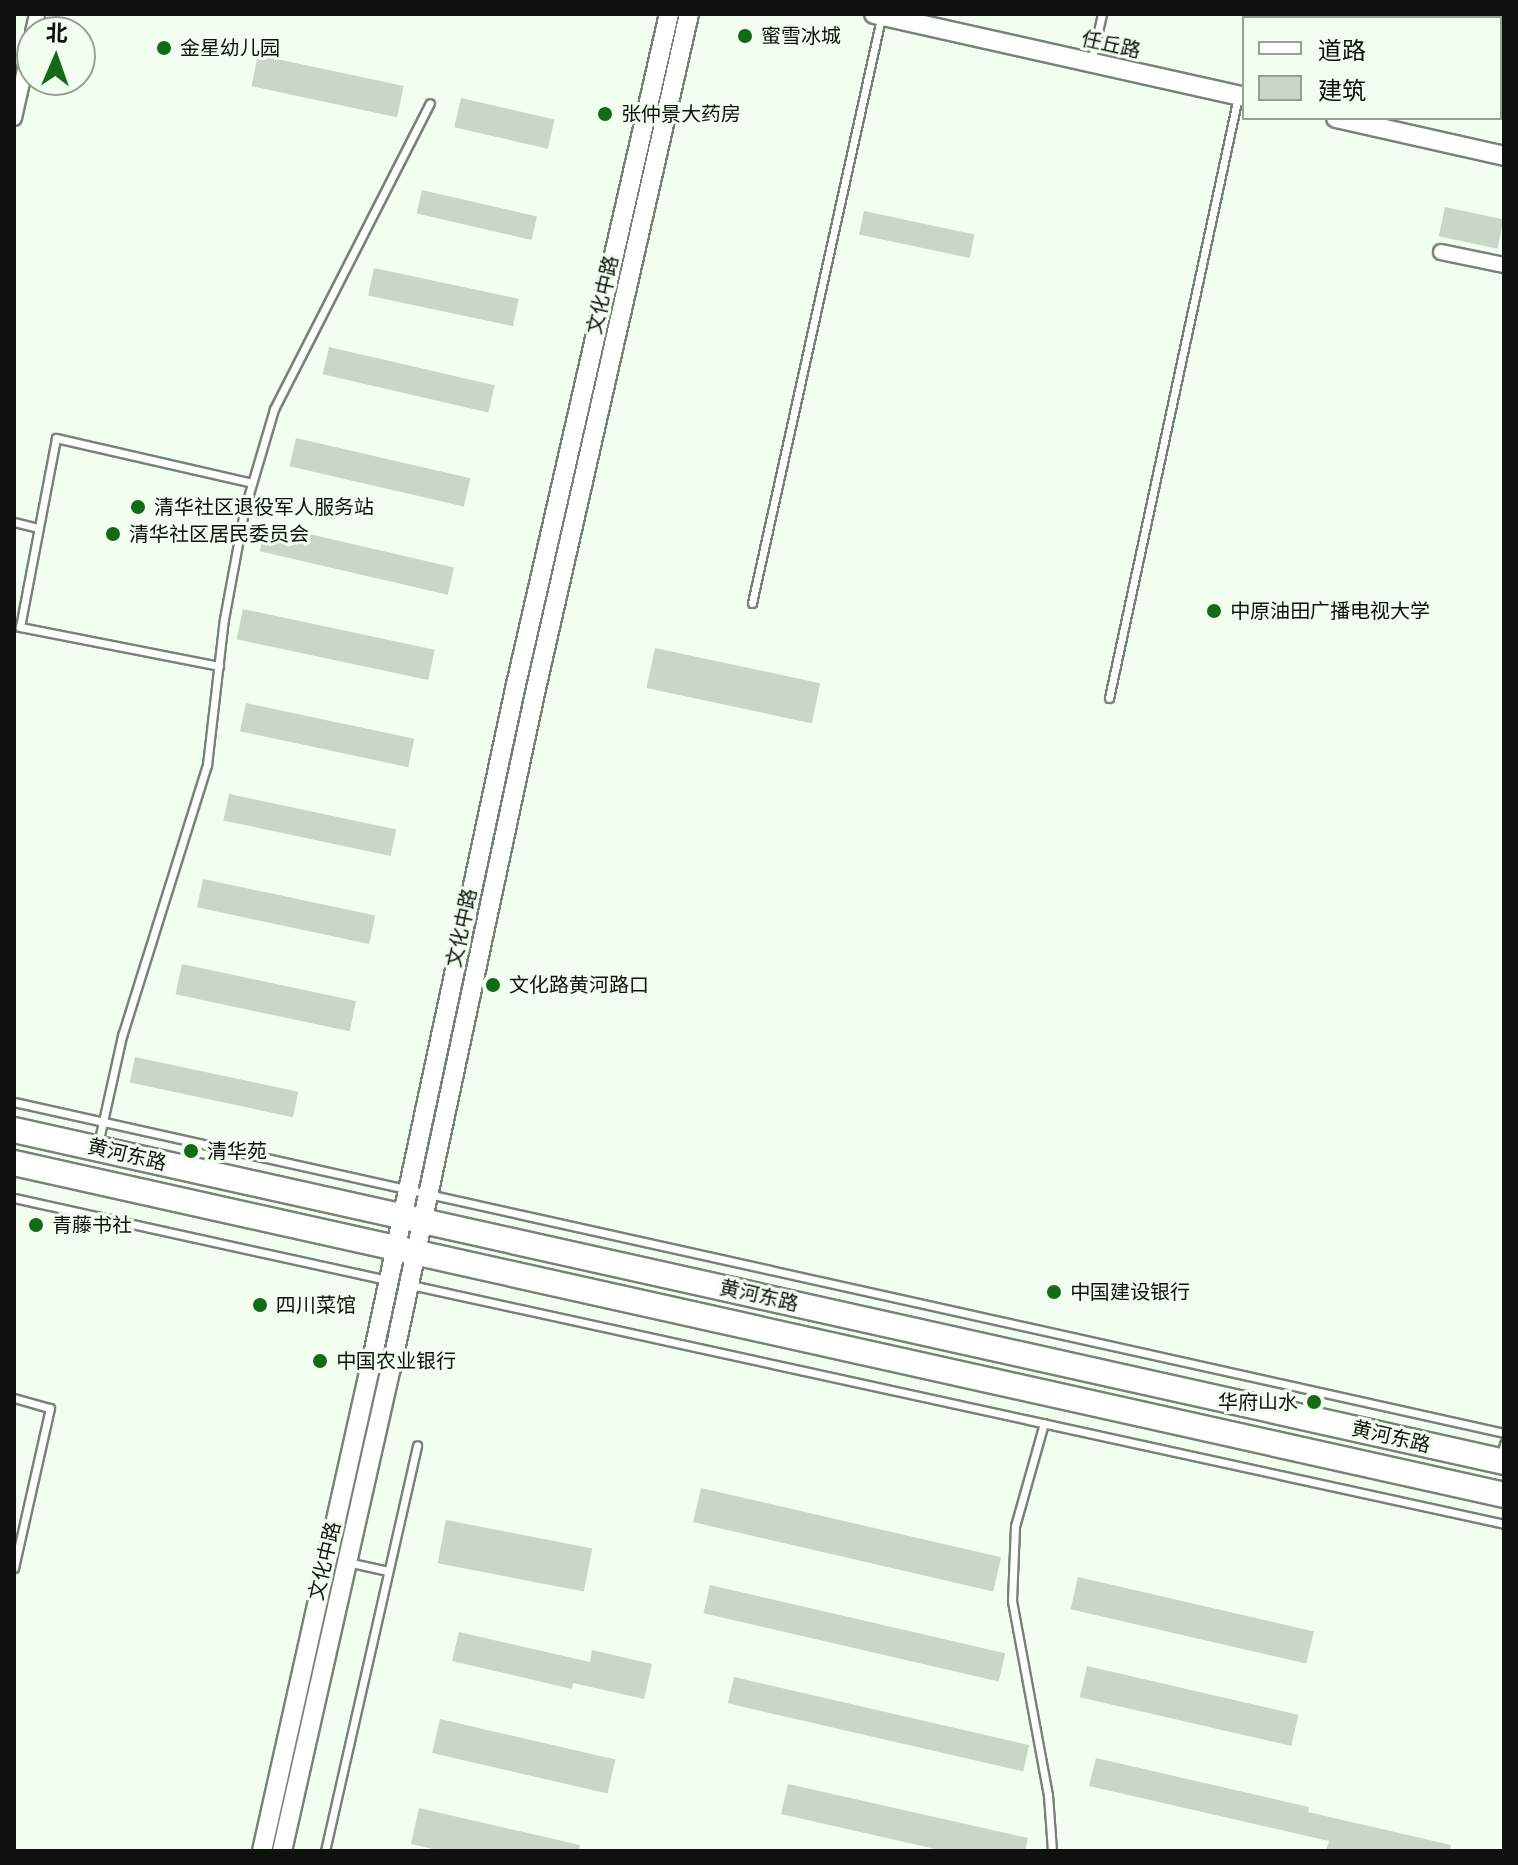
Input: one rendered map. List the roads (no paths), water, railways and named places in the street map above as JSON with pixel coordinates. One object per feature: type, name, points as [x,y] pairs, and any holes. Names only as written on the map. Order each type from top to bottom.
[{"type":"main road","name":"黄河东路","points":[[14,1130],[1503,1456]]},
{"type":"main road","name":"黄河东路","points":[[14,1163],[1504,1495]]},
{"type":"street","name":"文化中路","points":[[282,1851],[409,1285],[406,1251],[412,1219],[409,1188],[515,689],[669,14]]},
{"type":"street","name":"文化中路","points":[[412,1219],[429,1192],[535,693],[689,14]]},
{"type":"street","name":"任丘路","points":[[878,15],[1241,96]]},
{"type":"street","points":[[14,118],[19,96]]},
{"type":"street","points":[[1345,120],[1504,156]]},
{"type":"street","points":[[1441,252],[1504,265]]},
{"type":"street","name":"文化中路","points":[[262,1851],[389,1281],[406,1251]]},
{"type":"lane","points":[[1091,63],[1102,14]]},
{"type":"lane","points":[[752,603],[878,15]]},
{"type":"lane","points":[[1109,698],[1241,96]]},
{"type":"lane","points":[[97,1148],[122,1036],[207,765],[244,511],[274,409],[430,103]]},
{"type":"lane","points":[[219,666],[20,627],[56,438],[252,483]]},
{"type":"lane","points":[[14,522],[38,528]]},
{"type":"lane","points":[[14,1102],[1504,1433]]},
{"type":"lane","points":[[14,1198],[1504,1524]]},
{"type":"lane","points":[[14,1398],[50,1408],[14,1568]]},
{"type":"lane","points":[[1044,1423],[1015,1526],[1012,1601],[1048,1795],[1052,1851]]},
{"type":"lane","points":[[325,1851],[417,1445]]},
{"type":"lane","points":[[347,1562],[388,1571]]},
{"type":"place","name":"蜜雪冰城","points":[[745,36]]},
{"type":"place","name":"金星幼儿园","points":[[164,48]]},
{"type":"place","name":"张仲景大药房","points":[[605,114]]},
{"type":"place","name":"清华社区退役军人服务站","points":[[138,507]]},
{"type":"place","name":"清华社区居民委员会","points":[[113,534]]},
{"type":"place","name":"中原油田广播电视大学","points":[[1214,611]]},
{"type":"place","name":"文化路黄河路口","points":[[493,985]]},
{"type":"place","name":"清华苑","points":[[191,1151]]},
{"type":"place","name":"青藤书社","points":[[36,1225]]},
{"type":"place","name":"中国建设银行","points":[[1054,1292]]},
{"type":"place","name":"四川菜馆","points":[[260,1305]]},
{"type":"place","name":"中国农业银行","points":[[320,1361]]},
{"type":"place","name":"华府山水","points":[[1314,1402]]}]
